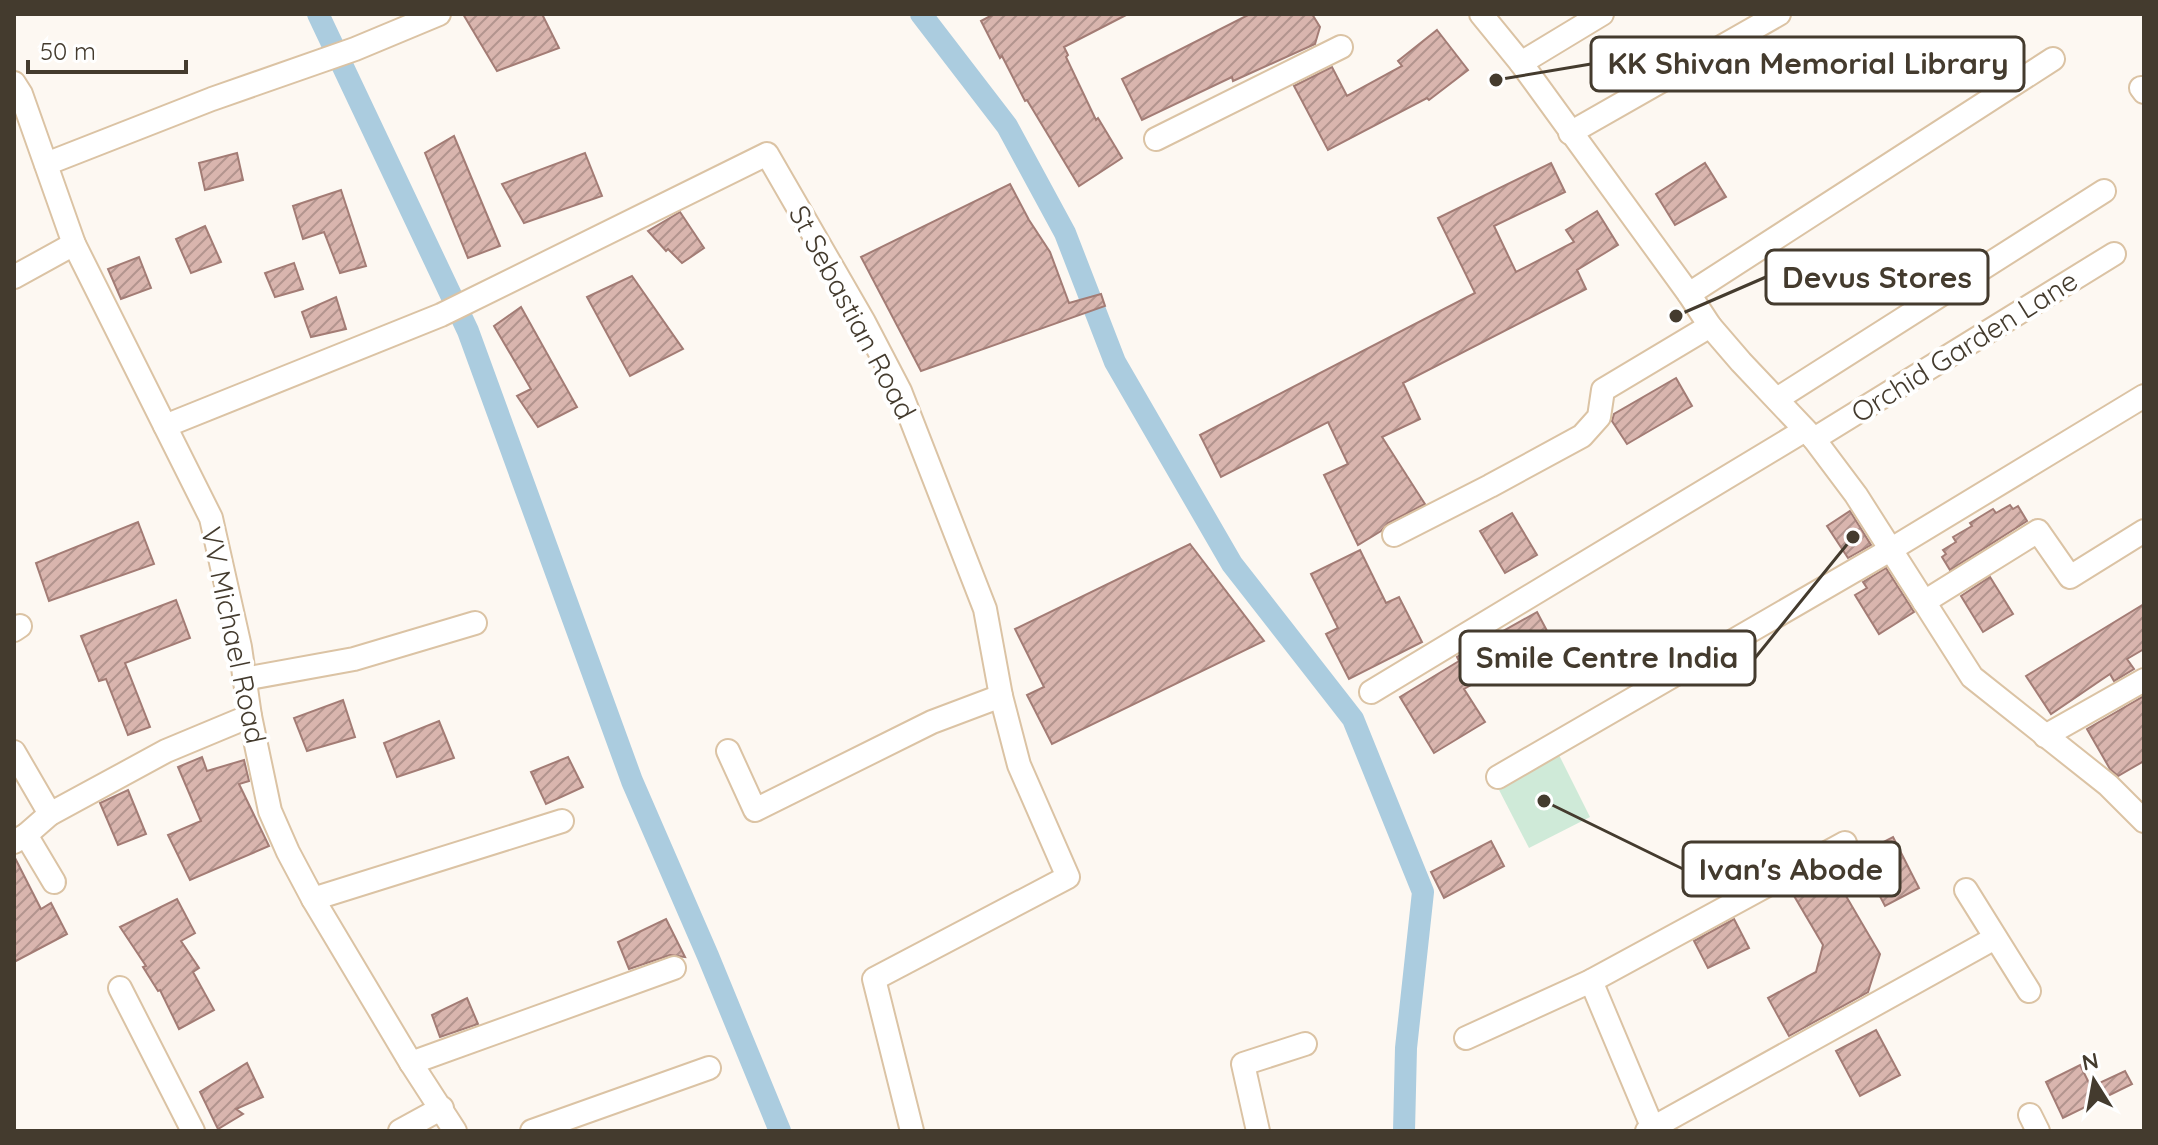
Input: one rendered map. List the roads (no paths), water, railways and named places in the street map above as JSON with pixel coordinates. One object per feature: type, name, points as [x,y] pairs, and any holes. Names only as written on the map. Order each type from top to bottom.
[{"type":"street","points":[[46,164],[212,99],[316,64],[439,14]]},
{"type":"street","points":[[1481,14],[1521,63],[1710,326],[1809,434],[1856,495],[1972,677],[2108,785],[2144,821]]},
{"type":"street","points":[[1521,63],[1602,14]]},
{"type":"street","points":[[1570,133],[1779,14]]},
{"type":"street","points":[[1156,139],[1341,47]]},
{"type":"street","points":[[1689,294],[2053,59]]},
{"type":"street","name":"VV Michael Road","points":[[14,83],[21,94],[74,244],[211,518],[240,647],[250,716],[270,811],[313,899],[455,1131]]},
{"type":"street","name":"St Sebastian Road","points":[[165,426],[454,309],[767,154],[900,391],[985,609],[1001,696],[1019,765],[1068,877],[874,979],[912,1131]]},
{"type":"street","points":[[1777,399],[2104,191]]},
{"type":"street","points":[[14,277],[74,244]]},
{"type":"street","name":"Orchid Garden Lane","points":[[1371,692],[2114,254]]},
{"type":"street","points":[[1394,535],[1582,436],[1599,417],[1603,390],[1710,326]]},
{"type":"street","points":[[1498,777],[1890,550],[2144,396]]},
{"type":"street","points":[[1924,602],[2038,531],[2070,577],[2144,531]]},
{"type":"street","points":[[244,679],[354,659],[475,623]]},
{"type":"street","points":[[2045,736],[2144,680]]},
{"type":"street","points":[[728,751],[755,810],[932,722],[1001,696]]},
{"type":"street","points":[[54,882],[20,839],[50,814],[166,751],[250,716]]},
{"type":"street","points":[[14,752],[50,814]]},
{"type":"street","points":[[313,899],[562,821]]},
{"type":"street","points":[[1466,1038],[1591,981],[1845,843]]},
{"type":"street","points":[[1966,890],[2029,991]]},
{"type":"street","points":[[1591,981],[1651,1130],[1995,938]]},
{"type":"street","points":[[411,1063],[674,968]]},
{"type":"street","points":[[120,988],[193,1131]]},
{"type":"street","points":[[1258,1131],[1243,1064],[1305,1044]]},
{"type":"street","points":[[532,1131],[709,1068]]},
{"type":"street","points":[[400,1131],[442,1108]]},
{"type":"waterway","points":[[318,14],[468,331],[632,781],[780,1131]]},
{"type":"waterway","points":[[921,14],[1007,126],[1065,233],[1115,362],[1232,564],[1353,719],[1423,892],[1406,1048],[1404,1131]]},
{"type":"place","name":"KK Shivan Memorial Library","points":[[1496,80]]},
{"type":"place","name":"Devus Stores","points":[[1676,316]]},
{"type":"place","name":"Smile Centre India","points":[[1853,537]]},
{"type":"place","name":"Ivan's Abode","points":[[1544,801]]}]
